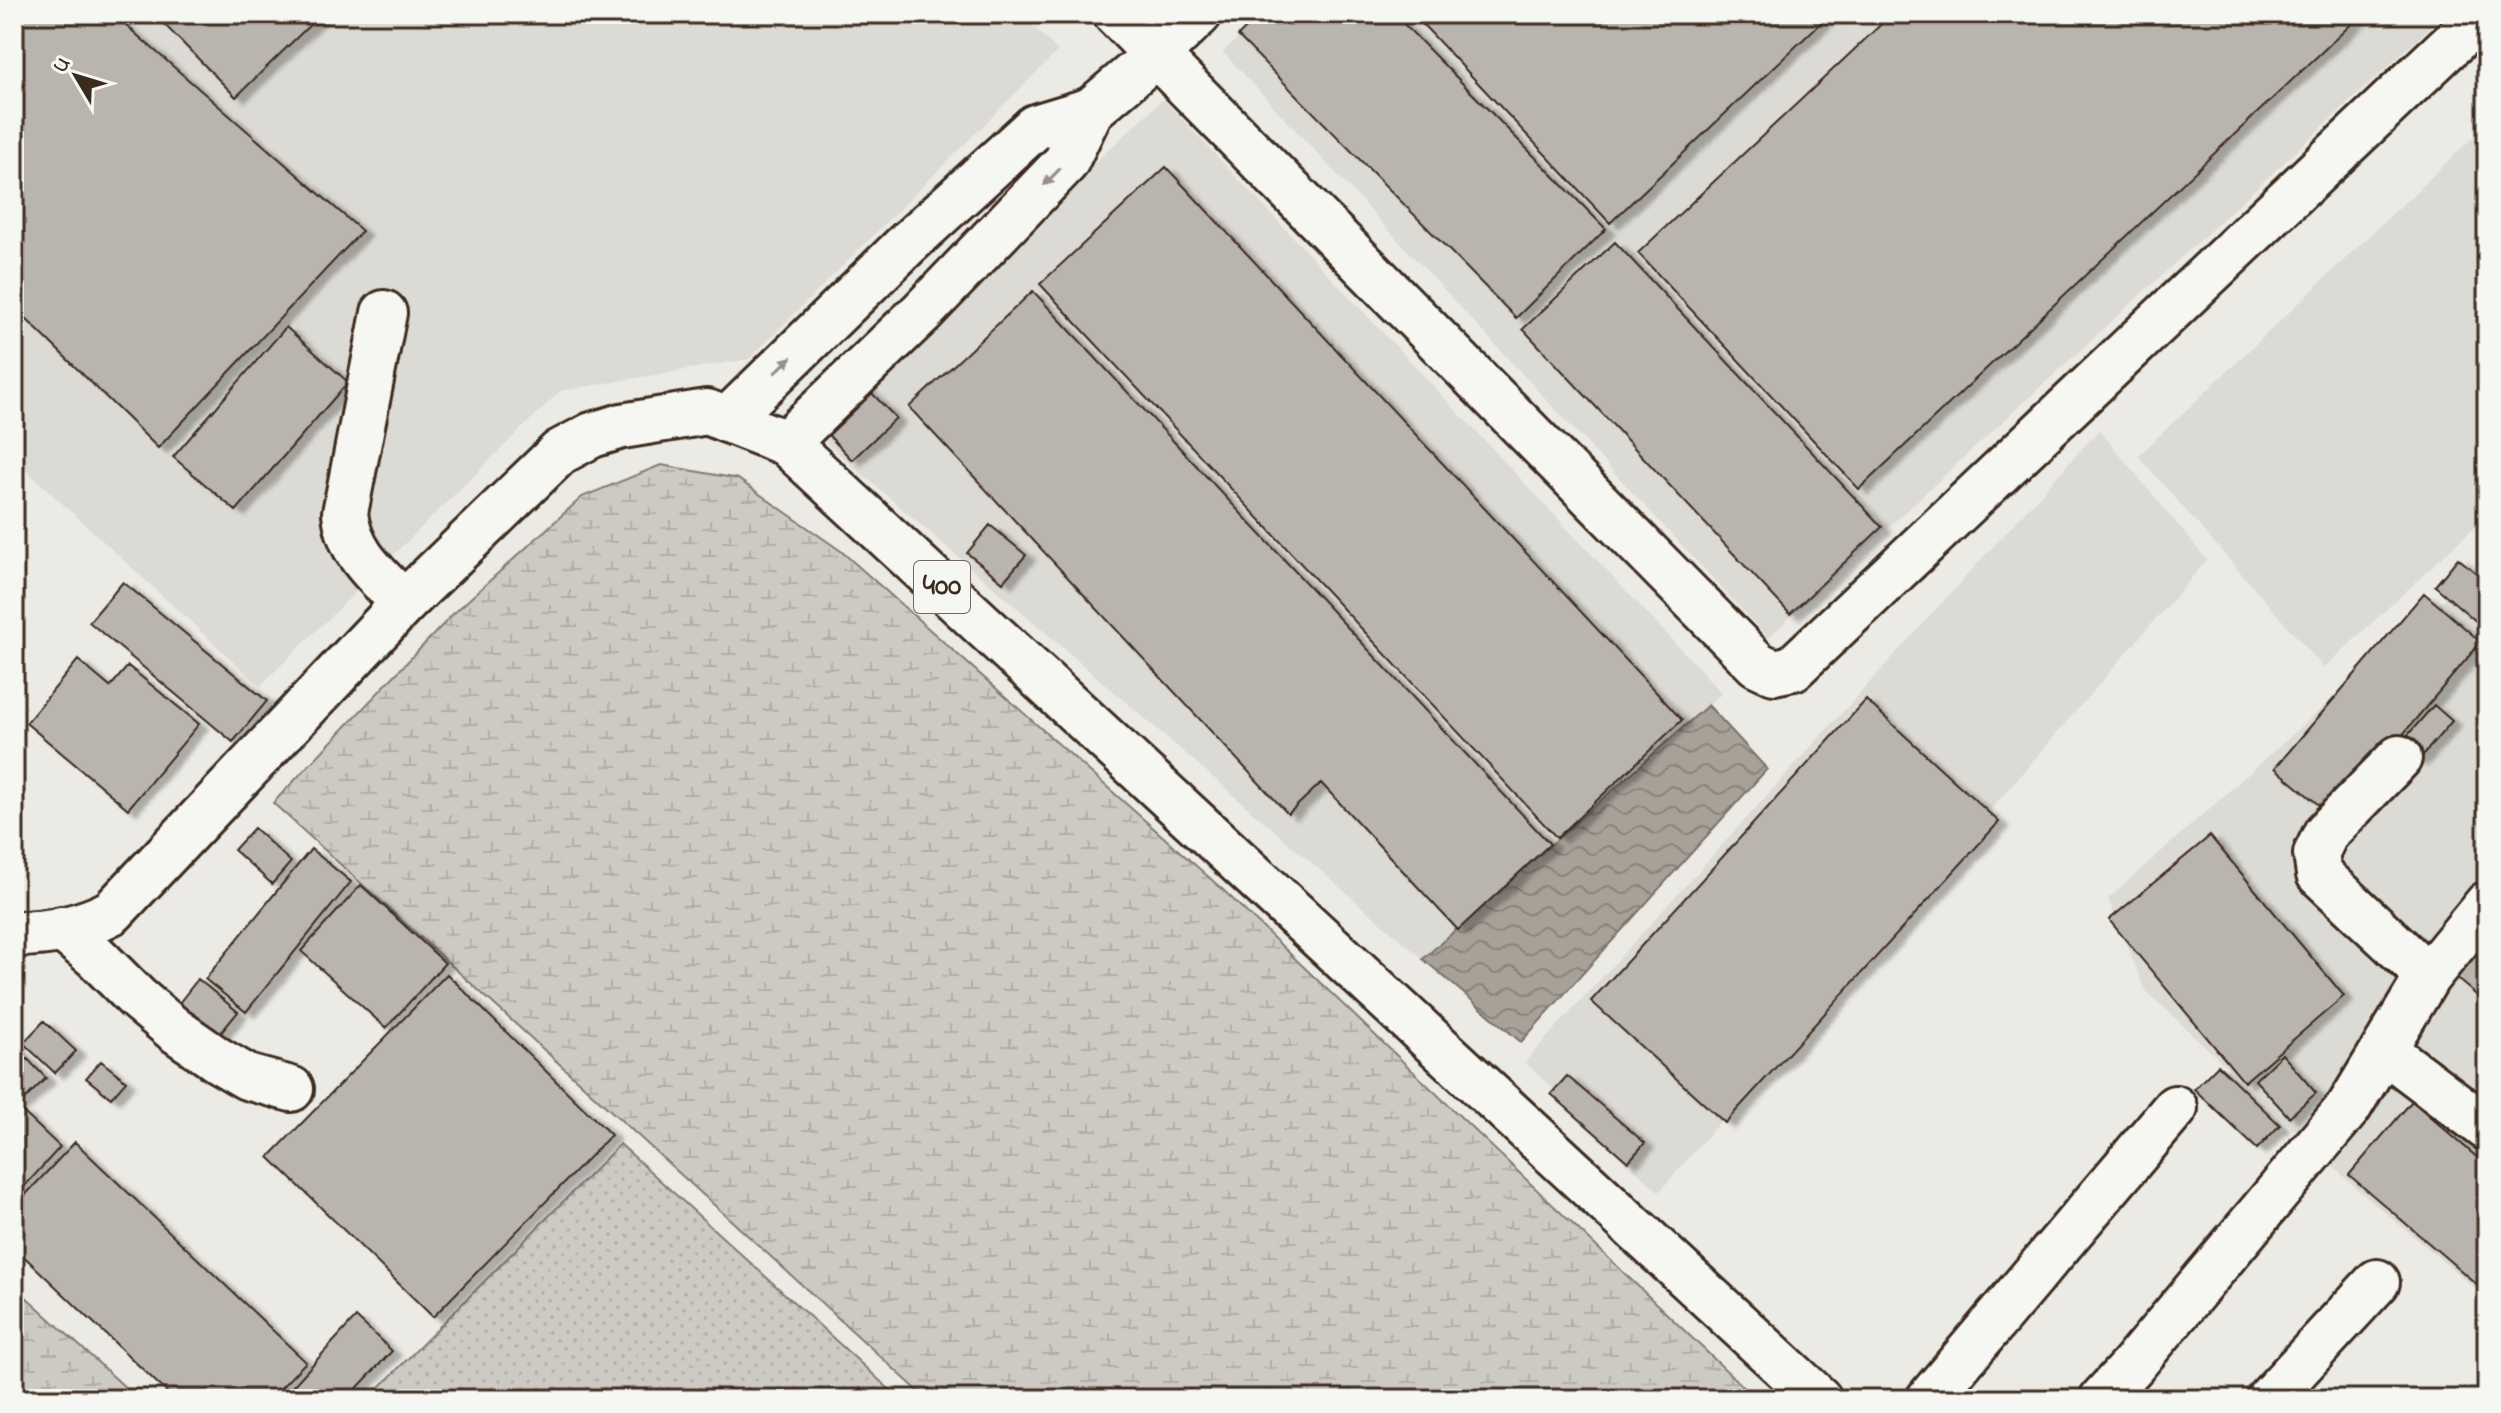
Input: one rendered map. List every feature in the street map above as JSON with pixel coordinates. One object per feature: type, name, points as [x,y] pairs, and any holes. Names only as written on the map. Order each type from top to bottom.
[{"type":"main road","points":[[1116,14],[1757,664],[1774,672],[1793,668],[2483,14]]},
{"type":"main road","points":[[727,420],[906,245],[1035,127],[1091,110],[1199,14]]},
{"type":"main road","points":[[786,443],[922,312],[1066,162],[1091,110]]},
{"type":"main road","points":[[384,313],[345,513],[347,531],[367,566],[404,603]]},
{"type":"main road","name":"400","points":[[14,934],[37,934],[91,923],[112,912],[404,603],[560,452],[592,435],[622,426],[707,412],[786,443],[1819,1399]]},
{"type":"main road","points":[[2399,758],[2326,833],[2316,854],[2319,874],[2428,976]]},
{"type":"main road","points":[[2102,1399],[2349,1107],[2428,976],[2487,904]]},
{"type":"main road","points":[[62,929],[175,1030],[247,1077],[291,1089]]},
{"type":"main road","points":[[2384,1050],[2487,1128]]},
{"type":"main road","points":[[1929,1399],[2175,1108]]},
{"type":"main road","points":[[2269,1399],[2377,1282]]},
{"type":"shaded area","points":[[14,14],[1021,14],[1058,51],[749,359],[560,391],[260,686],[14,459]]},
{"type":"shaded area","points":[[1264,14],[2445,14],[1768,638],[1223,52]]},
{"type":"shaded area","points":[[1163,99],[1722,693],[1423,959],[810,429]]},
{"type":"shaded area","points":[[2487,124],[2487,515],[2324,668],[2138,456]]},
{"type":"shaded area","points":[[2099,430],[2207,560],[1659,1192],[1525,1062]]},
{"type":"shaded area","points":[[2476,571],[2487,581],[2487,1298],[2356,1188],[2145,990],[2108,899]]},
{"type":"green space","points":[[661,465],[738,479],[841,551],[1221,888],[1756,1399],[927,1399],[273,803],[453,614],[582,497]]},
{"type":"green space","points":[[620,1144],[900,1399],[368,1399]]},
{"type":"green space","points":[[14,1286],[138,1399],[14,1399]]},
{"type":"water","points":[[1708,705],[1767,769],[1521,1042],[1423,959]]},
{"type":"building","points":[[14,14],[113,14],[362,231],[158,448],[14,307]]},
{"type":"building","points":[[154,14],[321,14],[236,97]]},
{"type":"building","points":[[1260,14],[1394,14],[1606,229],[1516,318],[1238,36]]},
{"type":"building","points":[[1413,14],[1830,14],[1610,223]]},
{"type":"building","points":[[1892,14],[2362,14],[1859,489],[1638,253]]},
{"type":"building","points":[[1166,167],[1682,720],[1557,838],[1040,284]]},
{"type":"building","points":[[1615,242],[1882,527],[1790,614],[1523,329]]},
{"type":"building","points":[[1033,291],[1550,844],[1458,930],[1321,783],[1288,814],[909,407]]},
{"type":"building","points":[[286,327],[348,382],[236,511],[173,457]]},
{"type":"building","points":[[862,383],[896,418],[852,460],[818,424]]},
{"type":"building","points":[[990,525],[1026,555],[1003,582],[967,553]]},
{"type":"building","points":[[2458,558],[2487,582],[2487,624],[2484,628],[2435,586]]},
{"type":"building","points":[[123,582],[267,701],[233,742],[89,622]]},
{"type":"building","points":[[2424,593],[2481,642],[2333,817],[2275,768]]},
{"type":"building","points":[[78,660],[110,687],[128,666],[199,724],[128,809],[26,723]]},
{"type":"building","points":[[1866,700],[1999,822],[1725,1123],[1591,1001]]},
{"type":"building","points":[[2434,705],[2452,721],[2418,761],[2399,745]]},
{"type":"building","points":[[254,828],[291,862],[272,884],[234,850]]},
{"type":"building","points":[[2210,836],[2344,996],[2244,1082],[2109,920]]},
{"type":"building","points":[[311,849],[351,882],[246,1012],[205,979]]},
{"type":"building","points":[[361,885],[445,963],[386,1028],[301,951]]},
{"type":"building","points":[[2487,930],[2487,993],[2481,999],[2450,973]]},
{"type":"building","points":[[447,974],[611,1135],[433,1317],[269,1157]]},
{"type":"building","points":[[198,979],[238,1012],[219,1035],[179,1003]]},
{"type":"building","points":[[44,1021],[76,1051],[55,1073],[23,1043]]},
{"type":"building","points":[[14,1048],[46,1078],[15,1109]]},
{"type":"building","points":[[2282,1054],[2316,1093],[2289,1117],[2255,1080]]},
{"type":"building","points":[[101,1061],[126,1081],[111,1098],[86,1078]]},
{"type":"building","points":[[2218,1065],[2280,1125],[2257,1149],[2194,1089]]},
{"type":"building","points":[[1567,1076],[1645,1143],[1628,1162],[1551,1094]]},
{"type":"building","points":[[2412,1101],[2487,1166],[2487,1293],[2349,1175]]},
{"type":"building","points":[[22,1111],[60,1147],[14,1198],[14,1120]]},
{"type":"building","points":[[75,1142],[306,1362],[270,1399],[174,1399],[14,1247],[14,1207]]},
{"type":"building","points":[[356,1317],[392,1351],[347,1399],[281,1399]]}]
